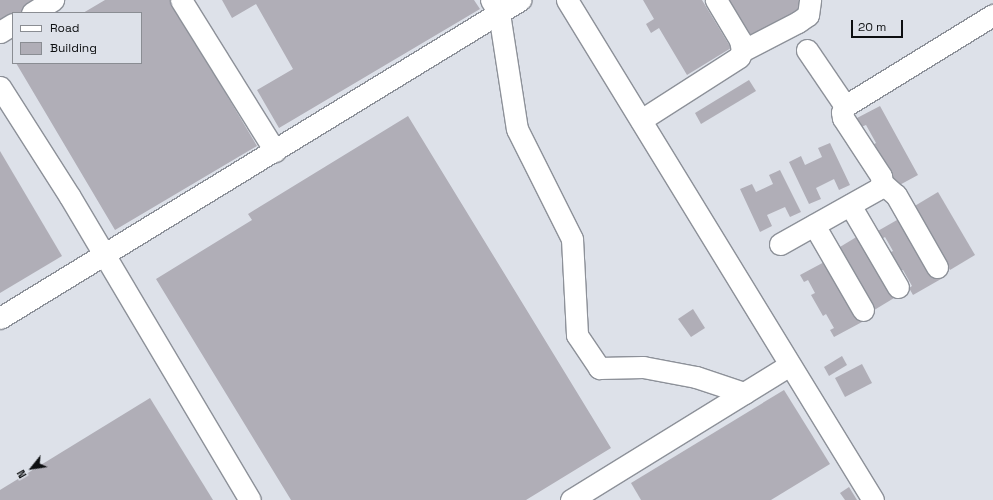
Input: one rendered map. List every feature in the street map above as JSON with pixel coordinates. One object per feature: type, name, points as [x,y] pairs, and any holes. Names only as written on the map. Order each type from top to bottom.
[{"type":"lane","points":[[34,12],[53,0]]},
{"type":"lane","points":[[181,0],[275,151]]},
{"type":"lane","points":[[0,318],[275,151],[495,6],[520,0]]},
{"type":"lane","points":[[567,0],[873,500]]},
{"type":"lane","points":[[716,0],[740,40],[742,52]]},
{"type":"lane","points":[[641,120],[739,57],[742,52],[798,22],[808,15],[810,0]]},
{"type":"lane","points":[[495,6],[517,129],[572,239],[577,335],[599,368],[643,367],[696,377],[744,393]]},
{"type":"lane","points":[[938,267],[896,195],[882,183],[880,176],[843,118],[842,112],[844,106],[993,15]]},
{"type":"lane","points":[[0,32],[12,25]]},
{"type":"lane","points":[[807,50],[844,106]]},
{"type":"lane","points":[[0,87],[104,256],[250,500]]},
{"type":"lane","points":[[780,244],[878,189],[882,183]]},
{"type":"lane","points":[[850,205],[898,287]]},
{"type":"lane","points":[[814,225],[863,310]]},
{"type":"lane","points":[[576,499],[790,365]]},
{"type":"building","points":[[0,0],[47,0],[27,12],[12,12],[12,21],[0,28]]},
{"type":"building","points":[[105,0],[170,0],[257,146],[115,230],[17,64],[142,64],[142,12],[85,12]]},
{"type":"building","points":[[222,0],[474,0],[480,9],[279,128],[257,90],[293,69],[256,4],[232,18]]},
{"type":"building","points":[[643,0],[702,0],[731,48],[687,75],[659,28],[651,33],[646,24],[654,19]]},
{"type":"building","points":[[725,0],[801,0],[807,10],[751,43]]},
{"type":"building","points":[[749,80],[756,91],[701,124],[695,113]]},
{"type":"building","points":[[880,106],[918,175],[894,188],[889,179],[892,177],[883,159],[879,162],[871,146],[876,143],[866,125],[861,127],[857,118]]},
{"type":"building","points":[[408,116],[611,448],[526,500],[291,500],[156,279],[252,220],[248,214]]},
{"type":"building","points":[[830,143],[850,185],[839,190],[834,179],[816,188],[821,199],[809,204],[789,162],[801,156],[805,165],[822,157],[818,148]]},
{"type":"building","points":[[0,151],[62,256],[0,293]]},
{"type":"building","points":[[780,170],[801,212],[790,217],[785,207],[767,215],[772,226],[760,232],[740,189],[752,184],[756,192],[773,184],[769,175]]},
{"type":"building","points":[[938,192],[975,255],[950,270],[913,207]]},
{"type":"building","points":[[904,216],[941,279],[913,295],[909,288],[912,286],[903,270],[899,272],[889,253],[893,251],[885,237],[880,240],[876,232]]},
{"type":"building","points":[[863,233],[899,295],[871,312],[835,250]]},
{"type":"building","points":[[828,260],[862,322],[834,337],[830,330],[834,328],[826,314],[823,316],[811,295],[815,293],[808,280],[804,282],[800,275]]},
{"type":"building","points":[[693,309],[705,328],[691,337],[678,319]]},
{"type":"building","points":[[842,356],[847,365],[829,376],[824,367]]},
{"type":"building","points":[[862,364],[872,383],[845,397],[835,378]]},
{"type":"building","points":[[784,390],[830,464],[771,500],[641,500],[631,483]]},
{"type":"building","points":[[150,398],[213,500],[0,500],[0,490]]},
{"type":"building","points":[[849,487],[857,500],[845,500],[840,493]]}]
